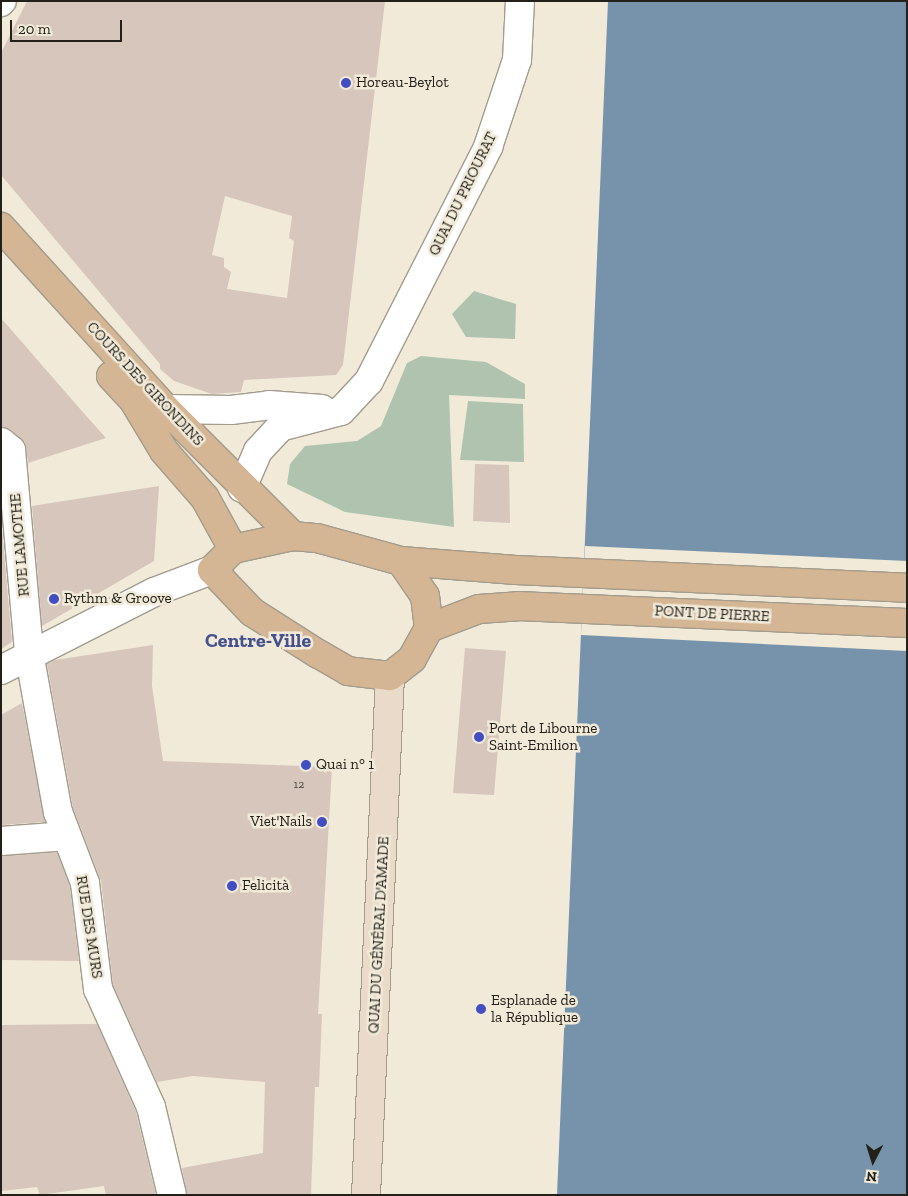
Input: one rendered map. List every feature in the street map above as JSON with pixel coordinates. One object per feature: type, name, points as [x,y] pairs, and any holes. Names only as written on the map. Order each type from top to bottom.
[{"type":"main road","name":"COURS DES GIRONDINS","points":[[1,227],[166,409],[242,488],[293,536]]},
{"type":"main road","name":"COURS DES GIRONDINS","points":[[1,253],[134,401],[164,451],[206,498],[233,549]]},
{"type":"main road","points":[[401,561],[425,596],[429,628],[412,660],[390,676],[348,671],[318,654],[252,612],[212,570],[233,549],[293,536],[317,538],[401,561],[516,570],[907,588]]},
{"type":"main road","name":"PONT DE PIERRE","points":[[429,628],[479,609],[518,606],[907,623]]},
{"type":"main road","name":"QUAI DU GÉNÉRAL D'AMADE","points":[[366,1195],[390,676]]},
{"type":"street","name":"QUAI DU PRIOURAT","points":[[341,411],[369,381],[488,147],[517,60],[520,1]]},
{"type":"street","points":[[166,409],[231,410],[269,405],[341,411]]},
{"type":"street","points":[[242,488],[258,451],[280,427],[341,411]]},
{"type":"street","name":"RUE LAMOTHE","points":[[1,442],[11,450],[29,653]]},
{"type":"street","points":[[1,670],[29,653],[154,592],[212,570]]},
{"type":"street","name":"RUE DES MURS","points":[[29,653],[58,812],[85,883],[98,989],[151,1107],[172,1195]]},
{"type":"street","points":[[1,841],[67,836]]},
{"type":"green space","points":[[474,291],[516,304],[515,339],[466,337],[452,314]]},
{"type":"green space","points":[[421,356],[486,362],[525,384],[525,399],[449,395],[454,527],[345,512],[287,484],[290,464],[305,446],[357,441],[381,426],[407,363]]},
{"type":"green space","points":[[468,401],[523,404],[524,462],[460,460]]},
{"type":"water","points":[[608,1],[907,1],[907,1195],[557,1195]]},
{"type":"pier","points":[[585,546],[907,561],[907,651],[581,635]]},
{"type":"building","points":[[27,1],[385,1],[343,365],[336,375],[244,380],[241,392],[212,394],[174,381],[160,369],[160,364],[1,175],[1,53]],"holes":[[[225,196],[292,216],[289,238],[294,241],[287,298],[227,289],[231,272],[224,267],[224,258],[212,255]]]},
{"type":"building","points":[[1,318],[106,438],[28,463],[25,442],[11,430],[1,427]]},
{"type":"building","points":[[475,464],[509,465],[510,523],[473,521]]},
{"type":"building","points":[[159,486],[154,561],[42,626],[32,506]]},
{"type":"building","points":[[1,517],[12,642],[1,649]]},
{"type":"building","points":[[153,645],[152,686],[163,761],[332,767],[318,1014],[322,1014],[319,1087],[315,1087],[311,1195],[187,1195],[182,1168],[263,1153],[265,1082],[193,1076],[157,1082],[113,985],[101,881],[73,808],[47,664],[55,660]]},
{"type":"building","name":"Port de Libourne Saint-Emilion","points":[[465,648],[506,651],[494,795],[453,793]]},
{"type":"building","points":[[22,703],[45,822],[1,825],[1,715]]},
{"type":"building","points":[[57,852],[70,887],[79,961],[1,960],[1,856]]},
{"type":"building","points":[[97,1024],[136,1112],[156,1195],[106,1195],[104,1186],[40,1195],[37,1187],[1,1191],[1,1025]]},
{"type":"place","name":"Horeau-Beylot","points":[[346,83]]},
{"type":"place","name":"Rythm & Groove","points":[[54,599]]},
{"type":"place","name":"Port de Libourne Saint-Emilion","points":[[479,737]]},
{"type":"place","name":"Quai n° 1","points":[[306,765]]},
{"type":"place","name":"Viet'Nails","points":[[322,822]]},
{"type":"place","name":"Felicità","points":[[232,886]]},
{"type":"place","name":"Esplanade de la République","points":[[481,1009]]},
{"type":"district","name":"Centre-Ville","points":[[258,640]]}]
